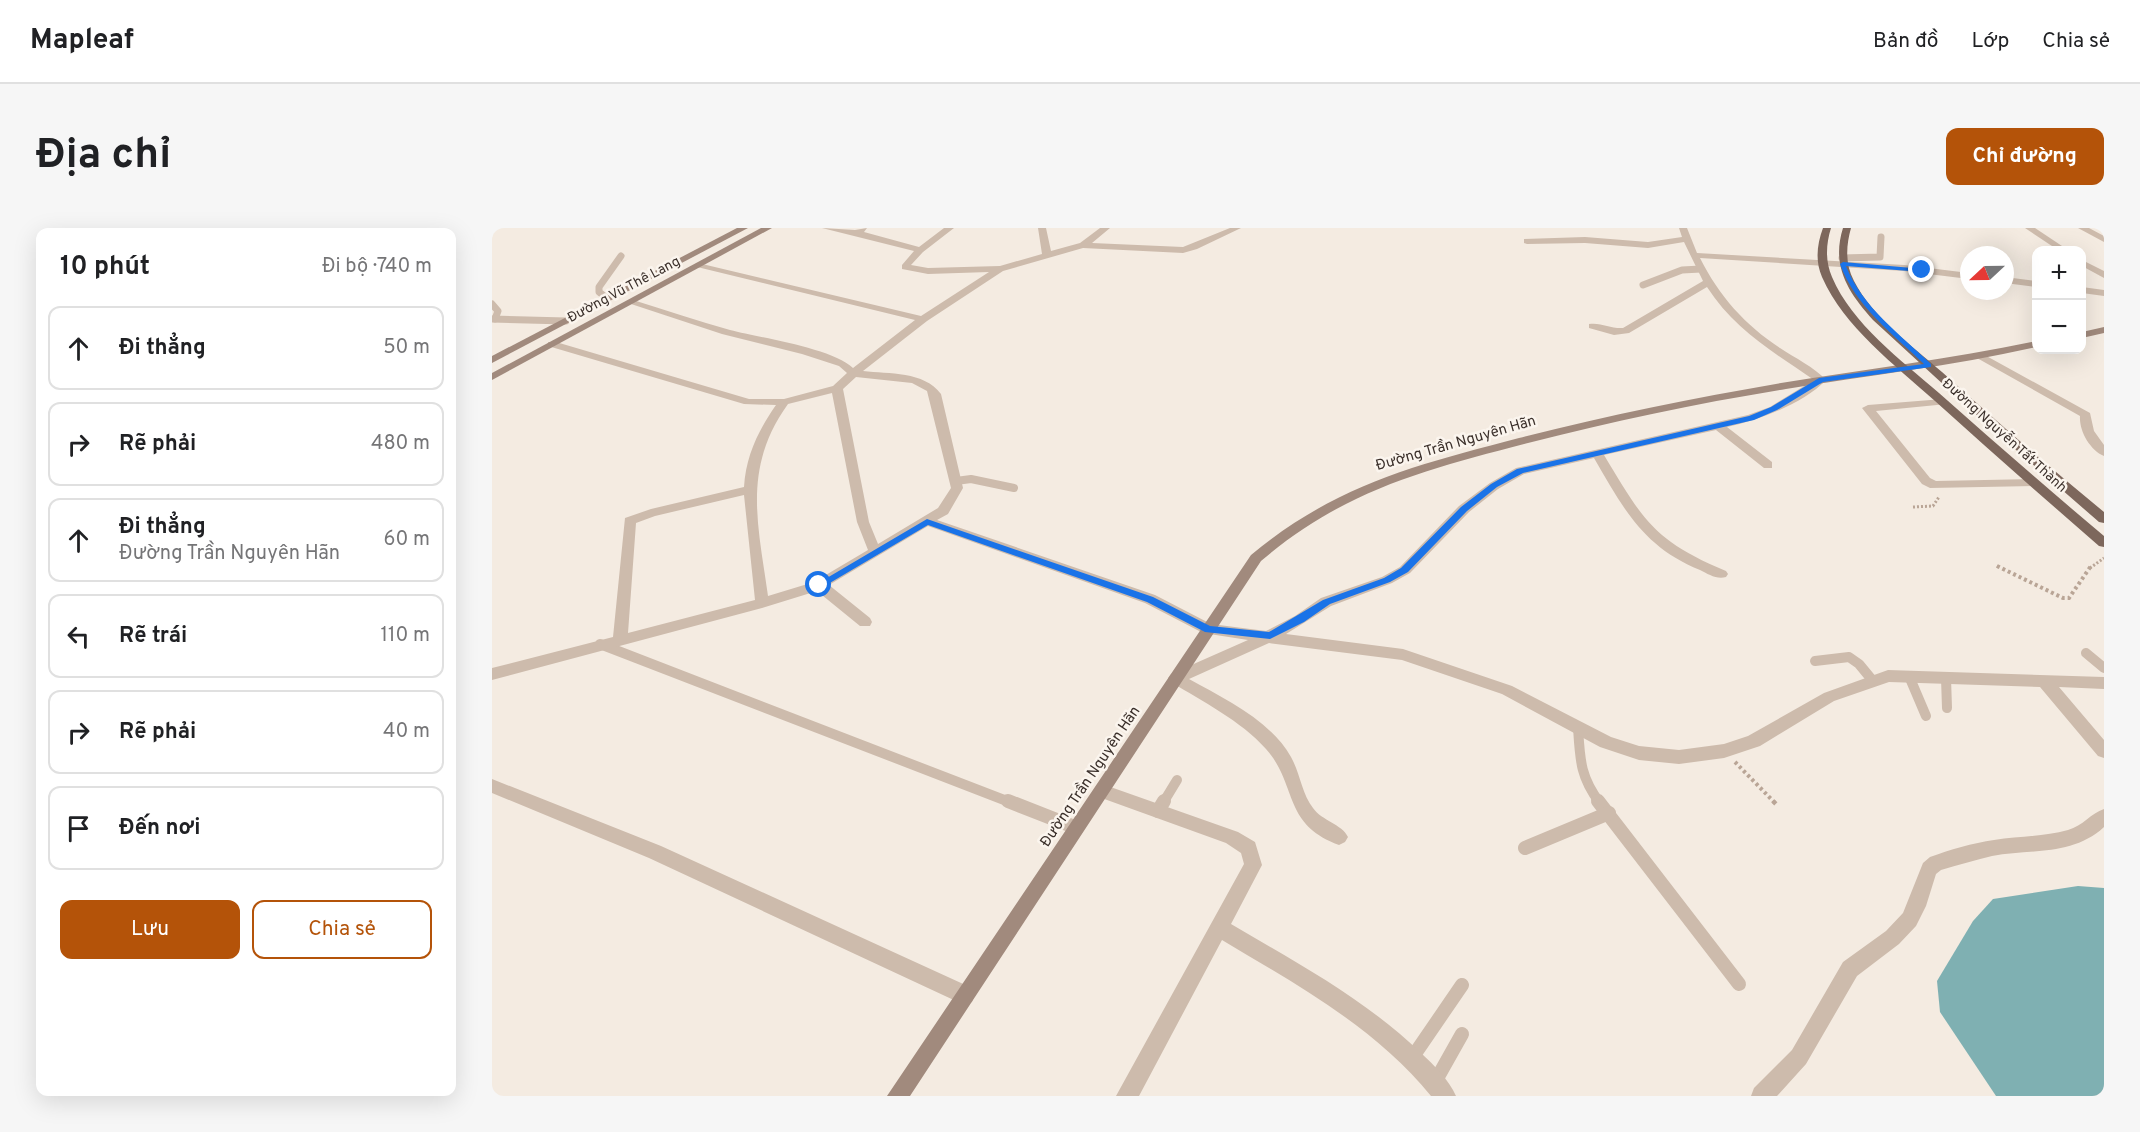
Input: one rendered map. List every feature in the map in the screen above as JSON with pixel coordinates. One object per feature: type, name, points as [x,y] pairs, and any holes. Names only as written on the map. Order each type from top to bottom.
[{"type":"main road","points":[[1822,262],[1822,240],[1827,228]]},
{"type":"main road","points":[[1842,261],[1842,243],[1847,228]]},
{"type":"main road","name":"Đường Nguyễn Tất Thành","points":[[1842,261],[1849,281],[1866,305],[1929,366],[2104,519]]},
{"type":"main road","name":"Đường Nguyễn Tất Thành","points":[[1822,262],[1828,279],[1846,306],[1906,369],[2104,543]]},
{"type":"street","name":"Đường Vũ Thê Lang","points":[[492,360],[744,228]]},
{"type":"street","name":"Đường Vũ Thê Lang","points":[[492,377],[768,228]]},
{"type":"street","points":[[826,228],[860,231],[920,250]]},
{"type":"street","points":[[950,228],[920,250],[905,267],[928,271],[1000,269],[1083,245],[1183,249],[1194,247],[1237,228]]},
{"type":"street","points":[[1042,228],[1047,256]]},
{"type":"street","points":[[1083,245],[1106,228]]},
{"type":"street","points":[[1176,678],[1270,636],[1300,620],[1326,602],[1387,580],[1405,570],[1464,509],[1506,478],[1532,466],[1720,427],[1774,409],[1821,380],[1737,320],[1708,282],[1693,255],[1683,228]]},
{"type":"street","points":[[2029,228],[2057,246]]},
{"type":"street","points":[[2082,228],[2104,239]]},
{"type":"street","points":[[1527,240],[1585,240],[1648,245],[1687,239]]},
{"type":"street","points":[[1693,255],[1822,262],[1842,261],[1960,275]]},
{"type":"street","points":[[2086,264],[2104,275]]},
{"type":"street","points":[[698,266],[923,319]]},
{"type":"street","points":[[552,344],[748,402],[784,402],[837,388],[923,319],[1000,269]]},
{"type":"street","points":[[2014,281],[2032,283]]},
{"type":"street","points":[[1593,326],[1614,332],[1625,331],[1708,282]]},
{"type":"street","points":[[2086,291],[2104,293]]},
{"type":"street","points":[[492,674],[620,638],[762,603],[819,585],[943,511],[957,488],[935,394],[931,389],[915,381],[853,373],[843,364],[806,351],[726,332],[630,302]]},
{"type":"street","points":[[2086,334],[2104,330]]},
{"type":"street","name":"Đường Trần Nguyên Hãn","points":[[898,1096],[1256,558],[1300,522],[1361,490],[1423,467],[1536,437],[1821,380],[1929,366],[2032,345]]},
{"type":"street","points":[[1981,356],[2086,415],[2084,424],[2093,441],[2104,452]]},
{"type":"street","points":[[837,388],[863,522],[875,552]]},
{"type":"street","points":[[762,603],[750,490],[753,460],[759,444],[784,402]]},
{"type":"street","points":[[1943,402],[1868,408],[1926,481],[1934,485],[1947,487],[2034,483]]},
{"type":"street","points":[[1720,427],[1768,465]]},
{"type":"street","points":[[1597,453],[1639,522],[1659,542],[1682,557],[1721,574]]},
{"type":"street","points":[[620,638],[630,521],[651,513],[750,490]]},
{"type":"street","points":[[927,521],[1150,599],[1208,629],[1403,655],[1507,690],[1606,742],[1639,753],[1680,757],[1724,751],[1754,741],[1829,697],[1888,676],[2104,683]]},
{"type":"street","points":[[819,585],[865,622]]},
{"type":"street","points":[[1176,678],[1235,714],[1279,753],[1290,770],[1304,811],[1314,822],[1339,837]]},
{"type":"street","points":[[2044,681],[2104,751]]},
{"type":"street","points":[[492,786],[513,797],[655,852],[965,995]]},
{"type":"street","points":[[1102,791],[1233,837],[1249,848],[1253,865],[1127,1096]]},
{"type":"street","points":[[1762,1096],[1798,1057],[1850,969],[1861,959],[1883,946],[1907,924],[1929,869],[1936,863],[1993,848],[2037,845],[2073,837],[2090,829],[2104,816]]},
{"type":"street","points":[[1219,927],[1371,1022],[1412,1058],[1440,1089]]},
{"type":"lane","points":[[1842,261],[1881,256],[1881,237]]},
{"type":"lane","points":[[608,299],[600,292],[599,287],[621,256]]},
{"type":"lane","points":[[1643,285],[1682,270],[1701,269]]},
{"type":"lane","points":[[492,304],[498,311],[493,319]]},
{"type":"lane","points":[[493,319],[566,321]]},
{"type":"lane","points":[[956,481],[971,479],[1014,488]]},
{"type":"lane","points":[[600,644],[1077,828]]},
{"type":"lane","points":[[2086,653],[2104,668]]},
{"type":"lane","points":[[1815,661],[1846,655],[1853,656],[1873,681]]},
{"type":"lane","points":[[1909,676],[1926,716]]},
{"type":"lane","points":[[1946,678],[1947,708]]},
{"type":"lane","points":[[1578,727],[1581,770],[1589,789],[1739,984]]},
{"type":"lane","points":[[1158,811],[1177,780]]},
{"type":"lane","points":[[1525,848],[1609,813]]},
{"type":"lane","points":[[1412,1058],[1462,985]]},
{"type":"lane","points":[[1440,1089],[1462,1034]]},
{"type":"path","points":[[1913,507],[1936,504],[1947,487]]},
{"type":"path","points":[[1997,566],[2063,598],[2069,598],[2092,564],[2104,558]]},
{"type":"path","points":[[1724,751],[1776,804]]},
{"type":"water","points":[[2078,886],[2104,888],[2104,1096],[1996,1096],[1940,1012],[1937,981],[1973,921],[1993,899]]},
{"type":"route","points":[[819,585],[927,521],[1150,599],[1208,629],[1270,636],[1300,620],[1326,602],[1387,580],[1405,570],[1464,509],[1506,478],[1532,466],[1720,427],[1752,418],[1774,409],[1821,380],[1929,366],[1866,305],[1849,281],[1843,264],[1922,270]]}]
